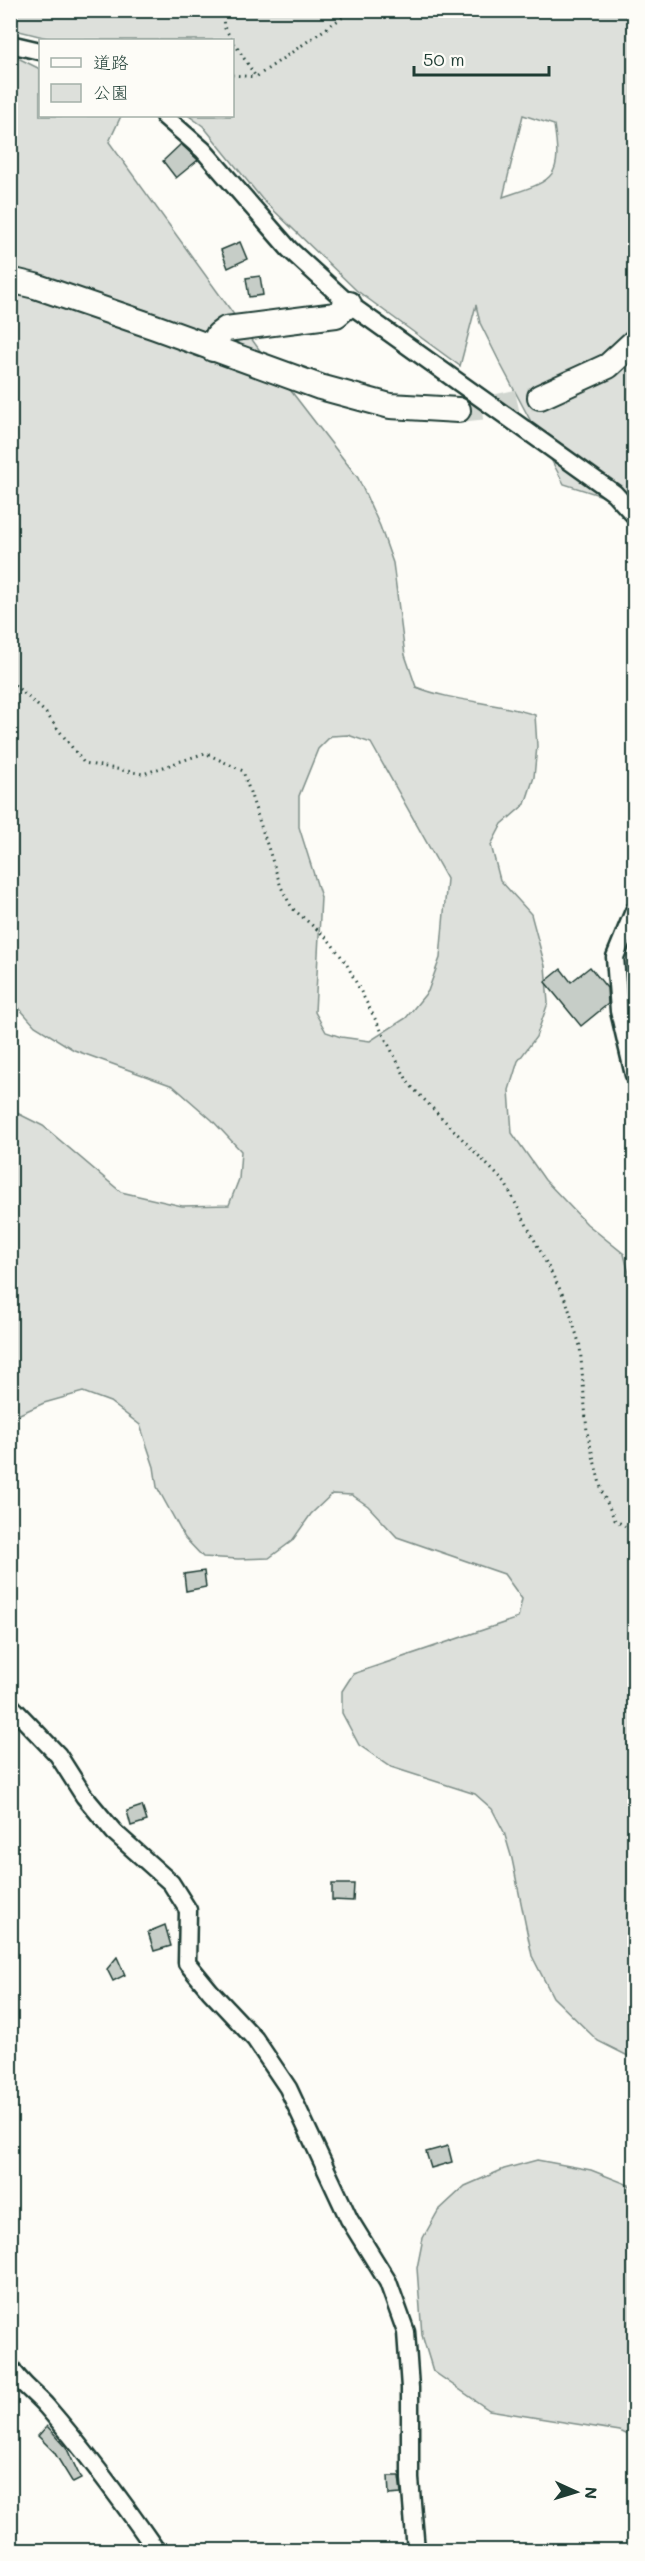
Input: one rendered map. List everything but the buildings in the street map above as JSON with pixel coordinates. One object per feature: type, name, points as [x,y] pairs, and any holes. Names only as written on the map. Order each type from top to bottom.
[{"type":"street","points":[[10,44],[39,51]]},
{"type":"street","points":[[165,117],[203,150],[289,249],[349,304],[614,493],[634,515]]},
{"type":"street","points":[[10,280],[35,286],[155,327],[320,387],[390,406],[458,410]]},
{"type":"street","points":[[213,349],[218,335],[226,329],[336,315],[349,304]]},
{"type":"street","points":[[540,397],[608,366],[634,342]]},
{"type":"street","points":[[634,911],[615,957],[615,968],[619,1011],[634,1075]]},
{"type":"street","points":[[10,1705],[58,1755],[84,1796],[114,1832],[171,1883],[188,1910],[187,1963],[255,2039],[288,2088],[350,2219],[388,2282],[406,2332],[410,2388],[410,2479],[416,2550]]},
{"type":"street","points":[[10,2366],[122,2502],[156,2550]]},
{"type":"path","points":[[222,10],[224,27],[232,39]]},
{"type":"path","points":[[234,75],[256,77],[353,10]]},
{"type":"path","points":[[234,43],[256,77]]},
{"type":"path","points":[[10,681],[45,712],[84,763],[143,774],[205,753],[243,771],[281,887],[292,908],[328,939],[346,963],[409,1084],[505,1184],[567,1303],[580,1346],[587,1432],[602,1492],[615,1520],[634,1532]]},
{"type":"green space","points":[[10,11],[634,11],[634,506],[564,484],[480,323],[476,305],[460,366],[356,290],[262,199],[203,126],[190,117],[234,117],[234,39],[51,39],[11,29]],"holes":[[[523,115],[554,125],[557,157],[555,168],[550,176],[543,182],[503,197]]]},
{"type":"green space","points":[[10,54],[39,68],[39,117],[121,117],[109,142],[261,352],[358,478],[380,526],[393,563],[405,655],[416,687],[445,696],[535,715],[537,746],[534,777],[525,804],[502,824],[491,845],[500,880],[531,914],[545,966],[548,1003],[536,1037],[518,1061],[509,1090],[512,1133],[545,1180],[587,1224],[624,1254],[634,1294],[634,2059],[598,2041],[553,1997],[532,1956],[512,1859],[504,1832],[492,1809],[475,1794],[391,1767],[359,1745],[342,1713],[342,1691],[353,1674],[518,1618],[522,1599],[504,1574],[397,1537],[368,1506],[352,1495],[332,1494],[311,1514],[292,1541],[269,1558],[203,1557],[185,1538],[157,1487],[154,1467],[140,1425],[110,1402],[83,1392],[44,1403],[11,1418],[11,1110],[43,1126],[121,1192],[182,1206],[229,1205],[239,1179],[241,1151],[212,1120],[173,1086],[74,1050],[35,1026],[11,999]],"holes":[[[348,735],[371,743],[447,879],[440,958],[428,991],[406,1018],[370,1041],[341,1037],[326,1032],[315,1012],[321,897],[299,827],[299,796],[318,749],[331,736]]]},
{"type":"green space","points":[[537,2160],[591,2170],[634,2187],[634,2438],[620,2431],[489,2410],[433,2371],[422,2335],[417,2268],[423,2238],[438,2211],[465,2186],[504,2169]]},
{"type":"tunnel","points":[[458,410],[498,406],[540,397]]}]
